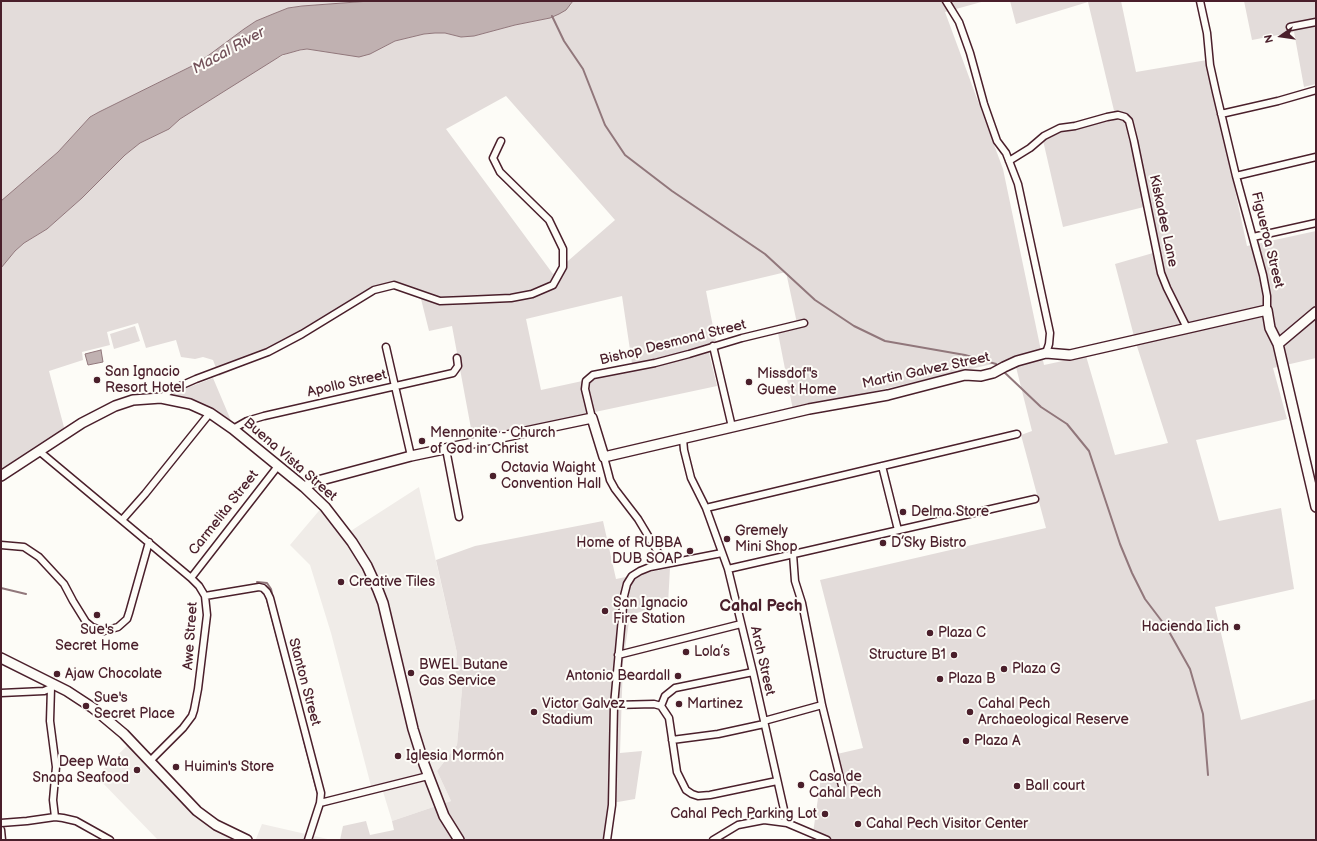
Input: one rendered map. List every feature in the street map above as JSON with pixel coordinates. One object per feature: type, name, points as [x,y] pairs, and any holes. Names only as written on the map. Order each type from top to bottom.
[{"type":"street","points":[[946,1],[959,22],[970,53],[986,111],[997,141],[1006,153],[1018,184],[1050,333],[1046,353]]},
{"type":"street","name":"Figueroa Street","points":[[1200,1],[1207,33],[1210,65],[1221,114],[1264,282],[1270,328],[1278,344],[1316,508]]},
{"type":"street","points":[[1290,28],[1316,22]]},
{"type":"street","points":[[1221,114],[1278,101],[1316,90]]},
{"type":"street","name":"Kiskadee Lane","points":[[1009,161],[1030,148],[1044,136],[1060,128],[1075,126],[1118,115],[1125,117],[1129,121],[1134,141],[1161,273],[1187,328]]},
{"type":"street","points":[[161,398],[171,390],[196,379],[268,352],[302,334],[374,290],[394,285],[440,301],[518,297],[532,294],[553,285],[563,267],[563,249],[549,220],[500,172],[494,158],[501,141]]},
{"type":"street","points":[[1236,176],[1316,157]]},
{"type":"street","points":[[1253,237],[1316,223]]},
{"type":"street","name":"Martin Galvez Street","points":[[604,457],[809,409],[888,395],[965,376],[981,376],[993,373],[1017,361],[1046,353],[1070,355],[1267,310]]},
{"type":"street","points":[[1278,344],[1316,312]]},
{"type":"street","name":"Bishop Desmond Street","points":[[592,418],[585,389],[586,381],[593,376],[655,363],[713,346],[804,323]]},
{"type":"street","points":[[713,346],[732,427]]},
{"type":"street","points":[[386,347],[411,456]]},
{"type":"street","name":"Apollo Street","points":[[233,429],[247,421],[264,416],[453,373],[458,366],[457,358]]},
{"type":"street","name":"Buena Vista Street","points":[[1,476],[82,423],[115,406],[133,400],[161,398],[190,404],[210,413],[233,429],[325,506],[352,542],[367,566],[378,590],[387,619],[413,729],[428,776],[444,816],[459,840]]},
{"type":"street","points":[[122,520],[145,494],[210,413]]},
{"type":"street","points":[[304,487],[314,482],[411,456],[592,418],[610,480],[638,519],[665,564]]},
{"type":"street","points":[[706,508],[1017,434]]},
{"type":"street","name":"Arch Street","points":[[683,439],[684,450],[691,478],[706,508],[728,569],[787,823]]},
{"type":"street","points":[[446,449],[459,517]]},
{"type":"street","name":"Awe Street","points":[[39,451],[191,578],[205,596],[207,614],[194,710],[192,716],[183,728],[150,761]]},
{"type":"street","name":"Carmelita Street","points":[[191,578],[278,466]]},
{"type":"street","points":[[882,466],[898,530]]},
{"type":"street","points":[[728,569],[1035,499]]},
{"type":"street","points":[[1,545],[24,547],[39,557],[64,584],[86,622],[92,627],[104,630],[118,627],[127,619],[130,613],[149,542]]},
{"type":"street","points":[[607,840],[612,805],[614,705],[624,596],[627,584],[632,576],[640,571],[665,564],[722,553]]},
{"type":"street","points":[[792,554],[795,581],[802,603],[822,705],[842,786]]},
{"type":"street","name":"Stanton Street","points":[[205,596],[254,586],[263,588],[267,592],[321,793],[320,803],[308,840]]},
{"type":"street","points":[[618,655],[741,624]]},
{"type":"street","points":[[1,658],[52,686],[80,698],[94,708],[115,726],[209,821],[220,828],[247,840]]},
{"type":"street","points":[[661,706],[665,696],[675,688],[753,672]]},
{"type":"street","points":[[1,693],[44,690],[52,686]]},
{"type":"street","points":[[52,686],[50,721],[56,767],[53,800],[55,817]]},
{"type":"street","points":[[614,705],[654,704],[661,706],[669,718],[677,772],[686,790],[692,794],[698,796],[710,795],[777,781]]},
{"type":"street","points":[[672,740],[718,734],[822,705]]},
{"type":"street","points":[[320,803],[428,776]]},
{"type":"street","points":[[1,823],[55,817],[76,821],[110,840]]},
{"type":"street","points":[[713,840],[738,825],[752,821],[771,820],[787,823],[827,840]]},
{"type":"street","points":[[1,830],[2,840]]},
{"type":"shaded area","points":[[1,1],[370,1],[288,8],[256,21],[194,65],[90,117],[58,152],[1,201]]},
{"type":"shaded area","points":[[573,1],[985,1],[945,12],[1003,169],[1044,365],[1086,356],[1115,455],[1168,443],[1135,340],[1115,264],[1153,253],[1144,207],[1063,227],[1042,136],[1116,119],[1088,2],[1016,24],[1010,1],[1121,1],[1136,72],[1207,60],[1247,246],[1316,231],[1316,358],[1273,368],[1287,419],[1196,440],[1219,521],[1281,508],[1294,589],[1215,607],[1241,720],[1316,699],[1316,840],[812,840],[821,777],[841,776],[837,754],[863,748],[820,580],[1046,528],[1021,435],[1032,431],[1014,359],[793,410],[778,333],[798,328],[786,272],[706,291],[716,342],[707,345],[717,386],[581,415],[582,422],[475,450],[452,326],[429,331],[421,299],[401,286],[390,284],[303,333],[273,353],[219,376],[213,360],[203,357],[195,359],[181,357],[176,340],[146,348],[138,323],[107,332],[110,345],[82,352],[83,360],[49,371],[65,431],[1,471],[1,268],[15,251],[24,243],[47,229],[82,198],[125,155],[140,143],[169,129],[180,119],[271,61],[289,53],[307,49],[337,53],[370,54],[395,41],[424,34],[445,33],[461,37],[474,36],[515,25],[550,18],[571,5]],"holes":[[[506,96],[615,220],[553,274],[446,129]],[[622,296],[633,370],[541,390],[526,319]]]},
{"type":"shaded area","points":[[1244,1],[1316,1],[1316,84],[1304,87],[1294,32],[1252,40]]},
{"type":"shaded area","points":[[135,326],[140,341],[114,349],[110,334]]},
{"type":"shaded area","points":[[213,378],[235,430],[205,410],[161,398]]},
{"type":"shaded area","points":[[419,487],[457,653],[455,678],[463,678],[457,745],[437,771],[451,801],[392,821],[381,785],[371,786],[331,633],[310,565],[290,545],[323,506],[346,534]]},
{"type":"shaded area","points":[[603,521],[616,579],[670,568],[668,604],[630,615],[623,662],[620,753],[642,751],[635,799],[612,803],[609,840],[340,840],[343,826],[366,821],[370,835],[394,830],[392,821],[451,801],[437,771],[457,745],[463,678],[455,679],[457,653],[436,560],[475,546]]},
{"type":"shaded area","points":[[131,742],[202,818],[240,840],[158,840],[96,776]]},
{"type":"shaded area","points":[[262,824],[332,840],[259,840],[256,839]]},
{"type":"water","name":"Macal River","points":[[370,1],[573,1],[566,10],[550,18],[515,25],[474,36],[461,37],[445,33],[424,34],[395,41],[370,54],[359,57],[307,49],[282,55],[180,119],[169,129],[140,143],[125,155],[82,198],[47,229],[24,243],[15,251],[1,268],[1,201],[58,152],[90,117],[194,65],[256,21],[288,8]]},
{"type":"water","points":[[101,350],[103,362],[88,365],[85,354]]},
{"type":"waterway","points":[[552,16],[564,41],[583,69],[605,125],[625,155],[672,191],[765,254],[815,300],[854,326],[885,341],[965,355],[996,364],[998,366]]},
{"type":"waterway","points":[[1003,371],[1041,407],[1067,424],[1089,451],[1120,544],[1132,573],[1145,599],[1167,628],[1190,669],[1203,714],[1208,775]]},
{"type":"waterway","points":[[257,582],[267,583],[271,589],[273,598]]},
{"type":"waterway","points":[[1,588],[26,594]]},
{"type":"waterway","points":[[266,596],[301,727]]},
{"type":"waterway","points":[[303,737],[318,795]]},
{"type":"waterway","points":[[322,806],[331,803]]},
{"type":"place","name":"San Ignacio Resort Hotel","points":[[97,380]]},
{"type":"place","name":"Missdof\"s Guest Home","points":[[749,382]]},
{"type":"place","name":"Mennonite - Church of God in Christ","points":[[422,441]]},
{"type":"place","name":"Octavia Waight Convention Hall","points":[[493,476]]},
{"type":"place","name":"Delma Store","points":[[903,512]]},
{"type":"place","name":"Gremely Mini Shop","points":[[727,539]]},
{"type":"place","name":"D’Sky Bistro","points":[[883,543]]},
{"type":"place","name":"Home of RUBBA DUB SOAP","points":[[690,551]]},
{"type":"place","name":"Creative Tiles","points":[[341,582]]},
{"type":"place","name":"San Ignacio Fire Station","points":[[605,611]]},
{"type":"place","name":"Sue's Secret Home","points":[[97,615]]},
{"type":"place","name":"Hacienda Iich","points":[[1237,627]]},
{"type":"place","name":"Plaza C","points":[[930,633]]},
{"type":"place","name":"Lola’s","points":[[686,652]]},
{"type":"place","name":"Structure B1","points":[[954,655]]},
{"type":"place","name":"Plaza G","points":[[1004,669]]},
{"type":"place","name":"BWEL Butane Gas Service","points":[[411,673]]},
{"type":"place","name":"Ajaw Chocolate","points":[[57,674]]},
{"type":"place","name":"Antonio Beardall","points":[[678,676]]},
{"type":"place","name":"Plaza B","points":[[940,679]]},
{"type":"place","name":"Martinez","points":[[679,704]]},
{"type":"place","name":"Sue's Secret Place","points":[[86,706]]},
{"type":"place","name":"Victor Galvez Stadium","points":[[534,712]]},
{"type":"place","name":"Cahal Pech Archaeological Reserve","points":[[970,712]]},
{"type":"place","name":"Plaza A","points":[[966,741]]},
{"type":"place","name":"Iglesia Mormón","points":[[398,756]]},
{"type":"place","name":"Huimin's Store","points":[[176,767]]},
{"type":"place","name":"Deep Wata Snapa Seafood","points":[[137,770]]},
{"type":"place","name":"Casa de Cahal Pech","points":[[801,785]]},
{"type":"place","name":"Ball court","points":[[1017,786]]},
{"type":"place","name":"Cahal Pech Parking Lot","points":[[825,814]]},
{"type":"place","name":"Cahal Pech Visitor Center","points":[[858,824]]},
{"type":"district","name":"Cahal Pech","points":[[761,607]]}]
